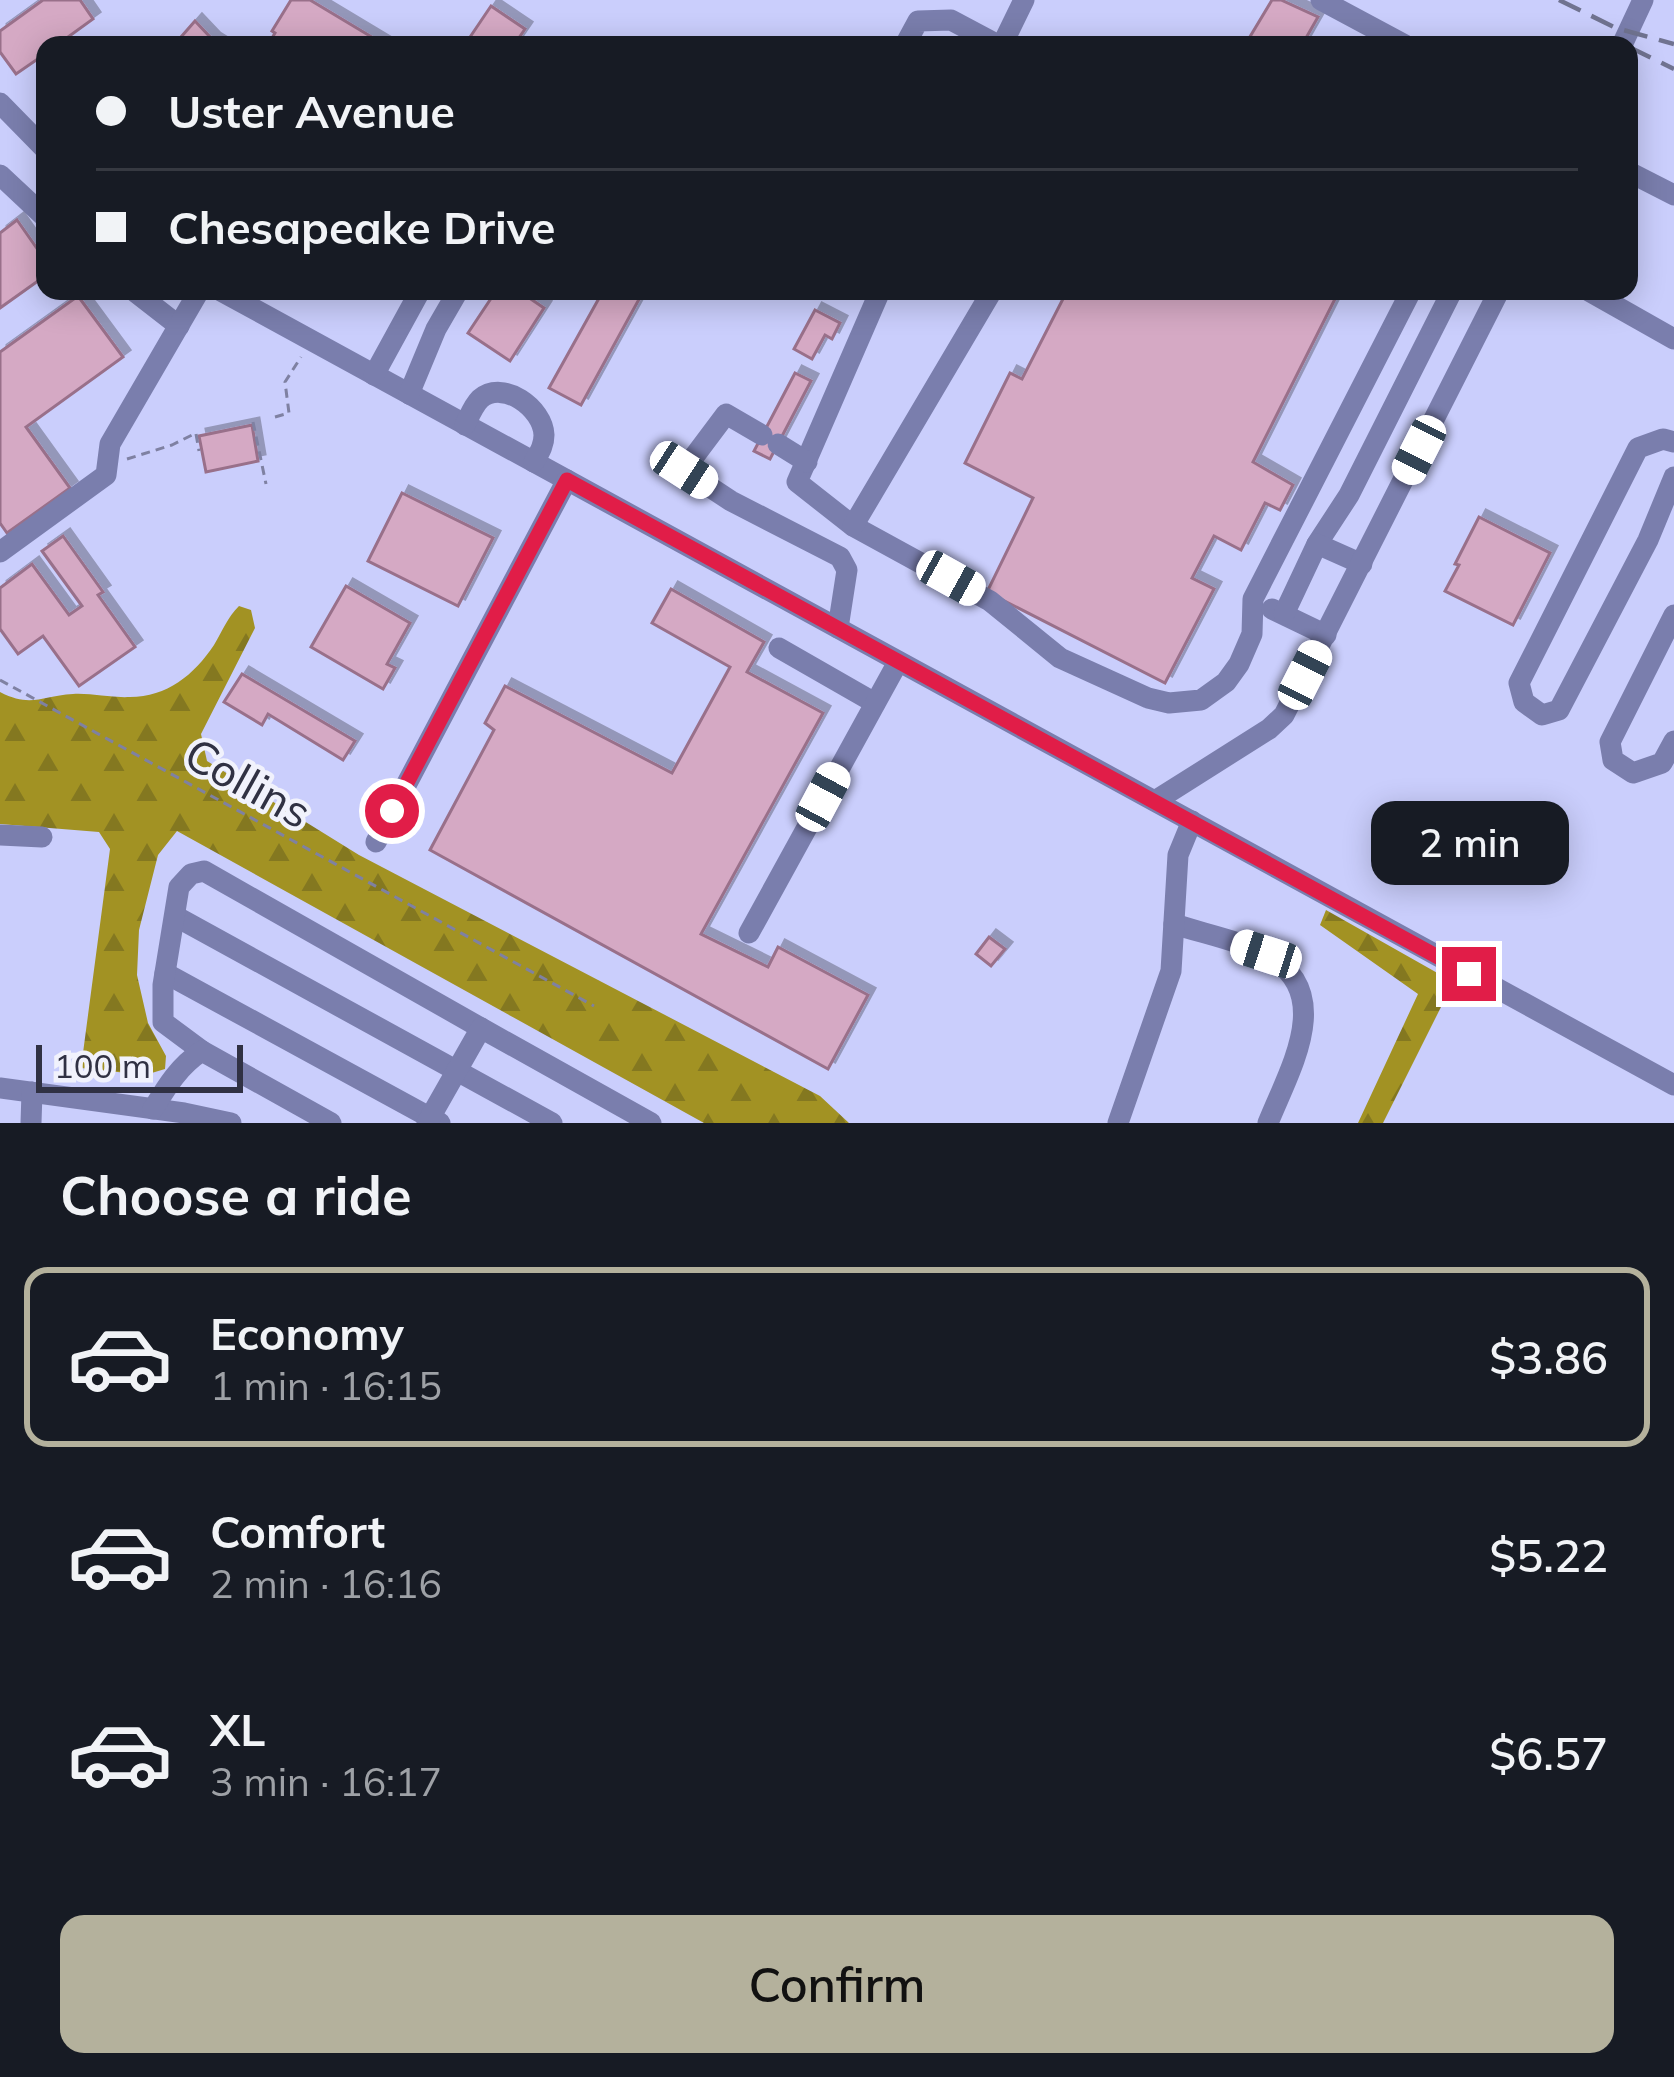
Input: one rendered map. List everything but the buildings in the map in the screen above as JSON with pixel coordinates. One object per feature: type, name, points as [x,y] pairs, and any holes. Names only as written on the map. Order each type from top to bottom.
[{"type":"street","points":[[1005,36],[1024,0]]},
{"type":"street","points":[[1322,0],[1388,36]]},
{"type":"street","points":[[1626,36],[1643,0]]},
{"type":"street","points":[[910,36],[918,21],[951,20],[982,36]]},
{"type":"street","points":[[0,103],[36,140]]},
{"type":"street","points":[[0,175],[36,209]]},
{"type":"street","points":[[1638,177],[1674,195]]},
{"type":"street","points":[[145,300],[178,326]]},
{"type":"street","points":[[0,552],[106,475],[110,444],[194,300]]},
{"type":"street","points":[[237,300],[1674,1085]]},
{"type":"street","points":[[374,375],[415,300]]},
{"type":"street","points":[[409,394],[453,300]]},
{"type":"street","points":[[876,300],[797,482],[853,526],[990,601],[1060,658],[1169,703],[1201,700],[1226,682],[1239,664],[1252,634],[1253,599],[1407,300]]},
{"type":"street","points":[[853,526],[987,300]]},
{"type":"street","points":[[1284,614],[1447,300]]},
{"type":"street","points":[[1155,801],[1280,721],[1494,300]]},
{"type":"street","points":[[1605,300],[1674,339]]},
{"type":"street","points":[[465,425],[486,395],[502,392],[525,403],[541,420],[544,431],[534,462]]},
{"type":"street","points":[[807,462],[726,413],[684,470],[731,501],[840,557],[847,570],[838,628]]},
{"type":"street","points":[[1674,442],[1663,439],[1638,448],[1519,683],[1524,702],[1542,715],[1559,710],[1648,540],[1674,477]]},
{"type":"street","points":[[376,842],[567,480]]},
{"type":"street","points":[[1317,544],[1362,564]]},
{"type":"street","points":[[1253,599],[1326,635]]},
{"type":"street","points":[[1674,616],[1610,742],[1612,760],[1633,773],[1662,763],[1674,742]]},
{"type":"street","points":[[779,648],[875,703]]},
{"type":"street","points":[[749,933],[898,662]]},
{"type":"street","points":[[1118,1123],[1172,971],[1178,855],[1192,821]]},
{"type":"street","points":[[0,836],[42,837]]},
{"type":"street","points":[[331,1123],[202,1052],[163,1022],[179,887],[191,874],[204,871],[651,1123]]},
{"type":"street","points":[[175,916],[551,1123]]},
{"type":"street","points":[[1174,924],[1266,954],[1295,977],[1305,1009],[1304,1032],[1268,1123]]},
{"type":"street","points":[[166,973],[432,1121],[481,1028]]},
{"type":"street","points":[[153,1109],[186,1062],[202,1052]]},
{"type":"street","points":[[0,1088],[231,1123]]},
{"type":"street","points":[[31,1123],[32,1092]]},
{"type":"path","points":[[275,418],[289,413],[285,382],[302,356]]},
{"type":"path","points":[[253,422],[266,484]]},
{"type":"path","points":[[123,460],[194,434],[199,451]]},
{"type":"path","name":"Collins","points":[[0,680],[594,1006]]},
{"type":"green space","points":[[239,606],[251,610],[255,628],[201,734],[207,761],[359,855],[820,1096],[849,1123],[704,1123],[177,831],[158,855],[139,930],[137,975],[148,1023],[166,1056],[165,1069],[145,1075],[81,1068],[110,849],[99,832],[0,824],[0,692],[28,700],[156,693],[198,666]]},
{"type":"green space","points":[[1326,910],[1448,979],[1451,987],[1383,1123],[1358,1123],[1418,994],[1320,925]]},
{"type":"railway","points":[[1559,0],[1616,28],[1674,44]]},
{"type":"railway","points":[[1638,51],[1674,69]]},
{"type":"route","points":[[392,811],[567,480],[1469,974]]}]
